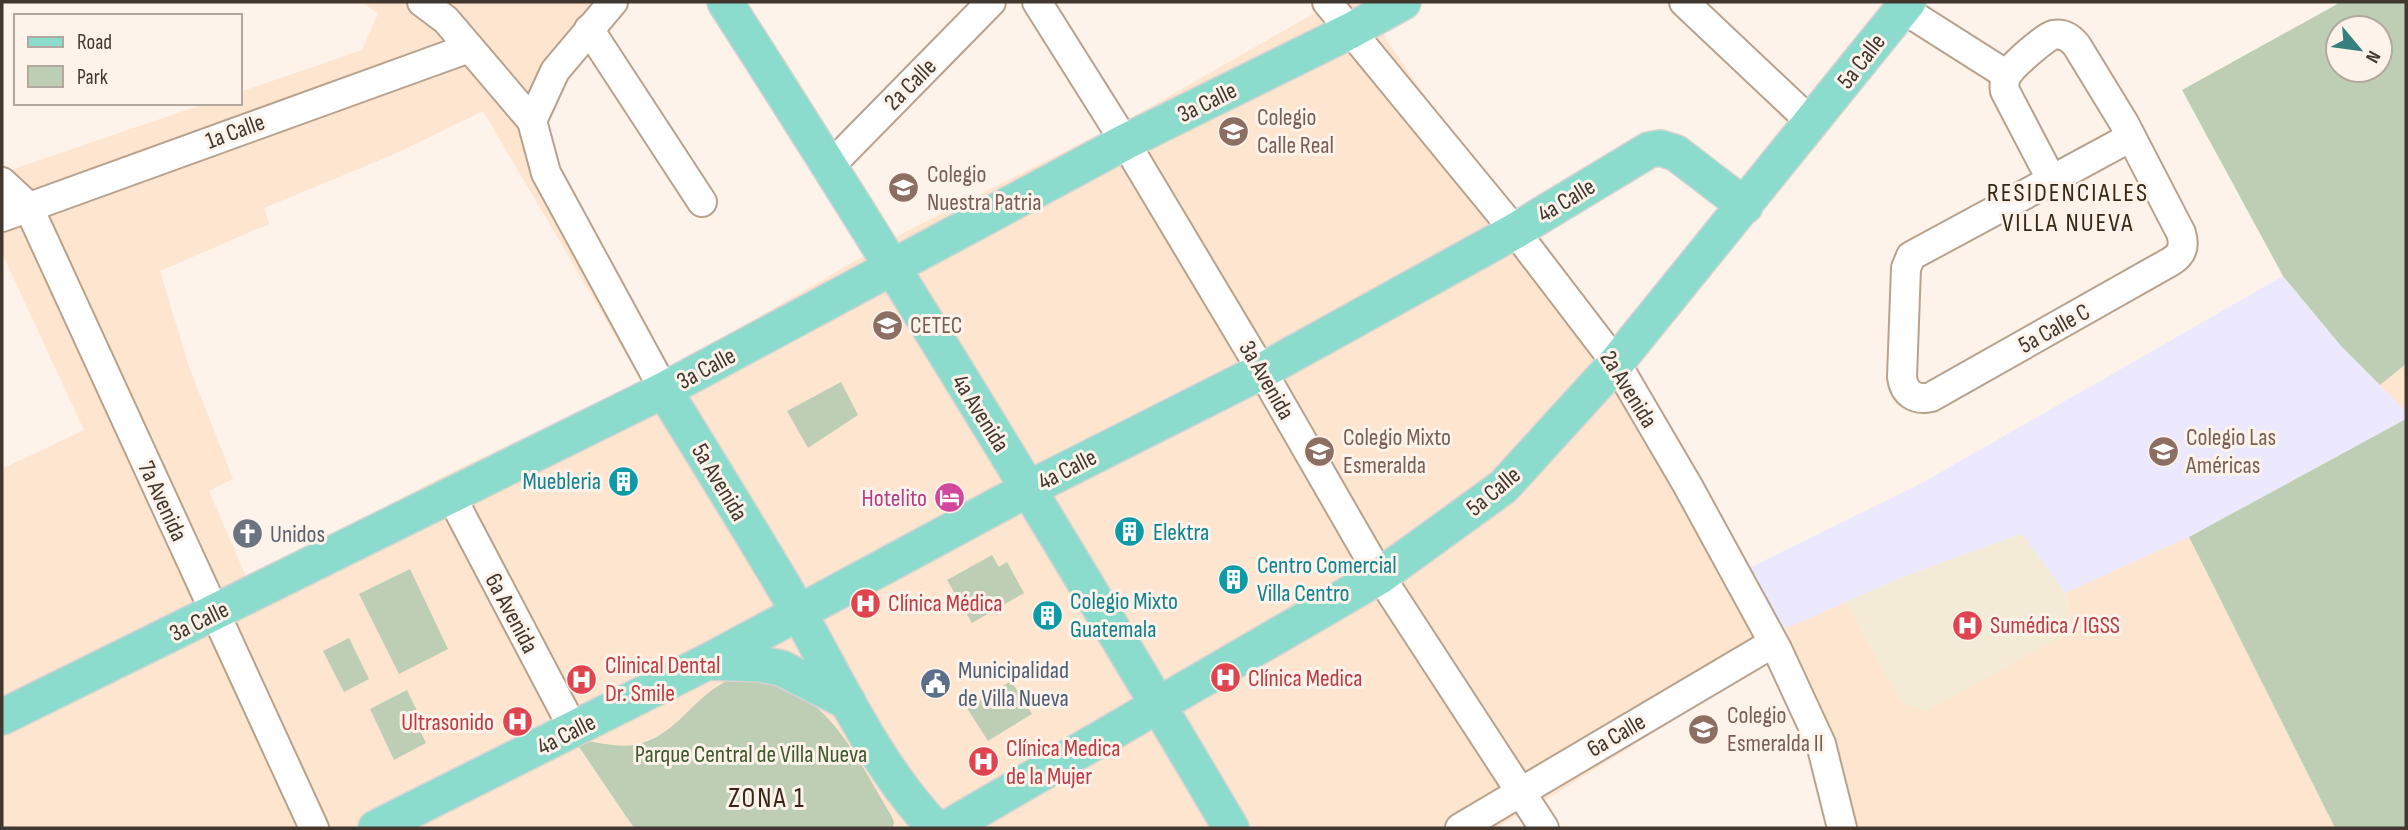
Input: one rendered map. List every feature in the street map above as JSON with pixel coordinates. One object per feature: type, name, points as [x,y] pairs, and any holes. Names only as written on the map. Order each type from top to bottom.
[{"type":"main road","name":"4a Avenida","points":[[724,2],[830,166],[1231,828]]},
{"type":"main road","name":"3a Calle","points":[[2,718],[664,390],[1125,142],[1350,31],[1402,2]]},
{"type":"main road","name":"5a Calle","points":[[947,828],[1380,576],[1503,487],[1616,363],[1905,5]]},
{"type":"main road","name":"4a Calle","points":[[376,828],[707,662],[1028,489],[1262,371],[1515,231],[1655,148],[1676,153],[1745,206]]},
{"type":"main road","name":"5a Avenida","points":[[664,390],[798,612],[867,735],[910,798],[935,828]]},
{"type":"main road","points":[[707,662],[760,664],[781,668],[848,702]]},
{"type":"street","name":"5a Avenida","points":[[422,2],[446,20],[532,121],[546,173],[664,390]]},
{"type":"street","points":[[532,121],[555,71],[613,2]]},
{"type":"street","name":"2a Calle","points":[[830,166],[991,2]]},
{"type":"street","name":"3a Avenida","points":[[1037,2],[1125,142],[1262,371],[1380,576],[1544,828]]},
{"type":"street","name":"2a Avenida","points":[[1327,2],[1515,231],[1616,363],[1688,486],[1773,643],[1821,744],[1842,828]]},
{"type":"street","points":[[1684,2],[1812,123]]},
{"type":"street","points":[[1905,5],[2007,75]]},
{"type":"street","points":[[589,29],[702,202]]},
{"type":"street","points":[[2060,35],[2067,37],[2077,46],[2127,129],[2051,179],[2005,91],[2007,75],[2047,38],[2060,35]]},
{"type":"street","name":"1a Calle","points":[[2,217],[469,48]]},
{"type":"street","name":"5a Calle C","points":[[2051,179],[1911,256],[1906,268],[1902,377],[1906,390],[1917,398],[1931,397],[2176,259],[2183,247],[2181,233],[2127,129]]},
{"type":"street","name":"7a Avenida","points":[[2,181],[28,206],[314,828]]},
{"type":"street","name":"6a Avenida","points":[[451,496],[574,730]]},
{"type":"street","name":"6a Calle","points":[[1460,828],[1773,643]]},
{"type":"shaded area","points":[[362,2],[597,2],[531,148],[667,370],[905,232],[1131,118],[1334,2],[1361,2],[1613,373],[1774,658],[1496,828],[2,828],[2,469],[84,430],[2,253],[2,214],[22,205],[2,173],[201,105],[242,105],[242,91],[362,50],[378,14]],"holes":[[[483,111],[642,381],[442,477],[247,579],[209,491],[233,479],[189,367],[160,271],[269,224],[264,208],[399,152]]]},
{"type":"shaded area","name":"Colegio Las Américas","points":[[2283,276],[2341,346],[2406,412],[2406,419],[2189,537],[2065,593],[2022,534],[1908,575],[1782,630],[1747,569],[1922,483]]},
{"type":"shaded area","points":[[2406,364],[2406,412],[2380,385]]},
{"type":"shaded area","name":"Sumédica / IGSS","points":[[2022,534],[2065,593],[2076,629],[1927,711],[1902,703],[1846,602],[1908,575]]},
{"type":"shaded area","points":[[2189,537],[2335,828],[1852,828],[1782,630],[1846,602],[1902,703],[2076,629],[2065,593]]},
{"type":"green space","points":[[2341,2],[2406,2],[2406,364],[2380,385],[2341,346],[2283,276],[2182,90]]},
{"type":"green space","points":[[841,382],[858,415],[808,448],[787,411]]},
{"type":"green space","points":[[2406,419],[2406,828],[2335,828],[2189,537]]},
{"type":"green space","points":[[992,555],[999,567],[1007,562],[1024,593],[972,623],[947,580]]},
{"type":"green space","points":[[410,569],[448,649],[399,674],[359,594]]},
{"type":"green space","points":[[349,638],[369,679],[344,692],[323,651]]},
{"type":"green space","name":"Parque Central de Villa Nueva","points":[[731,679],[774,683],[813,704],[844,738],[857,757],[891,815],[893,828],[634,828],[575,741],[626,746],[649,741],[662,734],[706,695]]},
{"type":"green space","points":[[1011,681],[1032,714],[988,741],[967,708]]},
{"type":"green space","points":[[407,690],[417,711],[412,714],[426,743],[394,760],[370,709]]},
{"type":"place","name":"Colegio Calle Real","points":[[1234,131]]},
{"type":"place","name":"Colegio Nuestra Patria","points":[[904,188]]},
{"type":"place","name":"CETEC","points":[[887,325]]},
{"type":"place","name":"Colegio Mixto Esmeralda","points":[[1320,451]]},
{"type":"place","name":"Colegio Las Américas","points":[[2163,451]]},
{"type":"place","name":"Muebleria","points":[[624,481]]},
{"type":"place","name":"Hotelito","points":[[950,498]]},
{"type":"place","name":"Elektra","points":[[1130,532]]},
{"type":"place","name":"Unidos","points":[[247,534]]},
{"type":"place","name":"Centro Comercial Villa Centro","points":[[1234,579]]},
{"type":"place","name":"Clínica Médica","points":[[865,603]]},
{"type":"place","name":"Colegio Mixto Guatemala","points":[[1047,615]]},
{"type":"place","name":"Sumédica / IGSS","points":[[1967,625]]},
{"type":"place","name":"Clínica Medica","points":[[1225,678]]},
{"type":"place","name":"Clinical Dental Dr. Smile","points":[[582,679]]},
{"type":"place","name":"Municipalidad de Villa Nueva","points":[[935,684]]},
{"type":"place","name":"Ultrasonido","points":[[517,722]]},
{"type":"place","name":"Colegio Esmeralda II","points":[[1704,729]]},
{"type":"place","name":"Clínica Medica de la Mujer","points":[[983,762]]},
{"type":"district","name":"RESIDENCIALES VILLA NUEVA","points":[[2068,207]]},
{"type":"district","name":"ZONA 1","points":[[767,797]]}]
